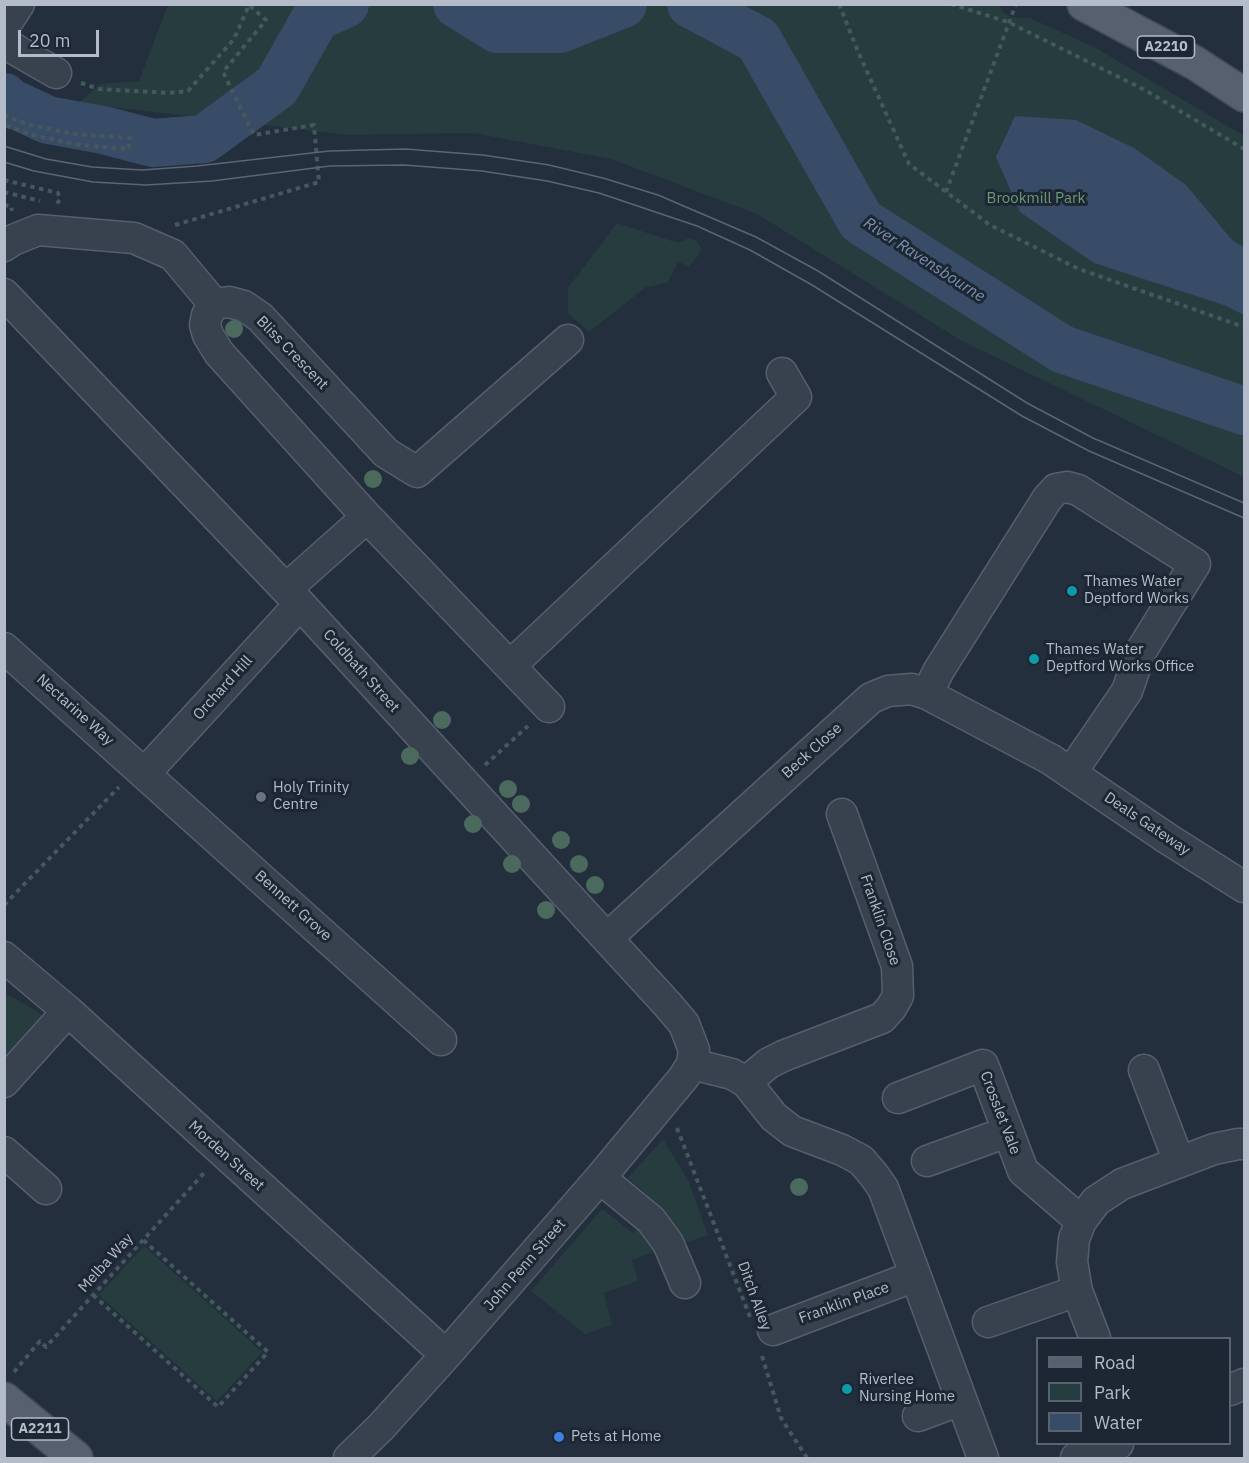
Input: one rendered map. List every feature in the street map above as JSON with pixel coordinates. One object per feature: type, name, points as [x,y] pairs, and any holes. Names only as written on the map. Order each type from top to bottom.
[{"type":"main road","name":"A2210","points":[[1084,4],[1195,63],[1245,95]]},
{"type":"main road","name":"A2211","points":[[6,1389],[76,1458]]},
{"type":"street","points":[[4,27],[19,4]]},
{"type":"street","points":[[4,43],[64,76]]},
{"type":"street","points":[[4,246],[38,230],[134,238],[173,255],[214,304],[207,315],[205,325],[219,353],[367,517],[549,708]]},
{"type":"street","name":"Coldbath Street","points":[[4,294],[293,596],[684,1024],[694,1050],[692,1064]]},
{"type":"street","name":"Bliss Crescent","points":[[214,304],[229,302],[244,306],[260,317],[386,453],[417,471],[568,340]]},
{"type":"street","points":[[510,666],[796,397],[782,373]]},
{"type":"street","points":[[927,694],[939,670],[1047,499],[1056,489],[1067,487],[1078,490],[1195,564],[1141,651],[1126,692],[1097,736],[1061,766]]},
{"type":"street","points":[[293,596],[367,517]]},
{"type":"street","name":"Orchard Hill","points":[[142,770],[293,596]]},
{"type":"street","name":"Nectarine Way","points":[[4,648],[142,770]]},
{"type":"street","name":"Beck Close","points":[[607,938],[871,698],[888,691],[912,688],[927,694],[1061,766]]},
{"type":"street","name":"Deals Gateway","points":[[1061,766],[1168,839],[1245,887]]},
{"type":"street","name":"Bennett Grove","points":[[142,770],[441,1040]]},
{"type":"street","name":"Franklin Close","points":[[746,1082],[769,1063],[783,1056],[882,1018],[898,996],[897,966],[888,938],[841,834]]},
{"type":"street","name":"Morden Street","points":[[4,957],[68,1011],[446,1355]]},
{"type":"street","points":[[4,1082],[68,1011]]},
{"type":"street","points":[[692,1064],[732,1074],[746,1082],[774,1117],[792,1131],[861,1160],[873,1174],[889,1204],[982,1458]]},
{"type":"street","name":"John Penn Street","points":[[349,1458],[381,1427],[446,1355],[600,1178],[684,1077],[692,1064]]},
{"type":"street","name":"Crosslet Vale","points":[[898,1098],[983,1065],[1023,1171],[1081,1221]]},
{"type":"street","points":[[1144,1070],[1179,1162]]},
{"type":"street","points":[[927,1161],[1007,1132]]},
{"type":"street","points":[[1095,1337],[1077,1291],[1072,1263],[1074,1239],[1081,1221],[1096,1201],[1122,1184],[1179,1162],[1214,1149],[1245,1144]]},
{"type":"street","points":[[4,1152],[46,1189]]},
{"type":"street","points":[[600,1178],[651,1220],[668,1243],[685,1282]]},
{"type":"street","name":"Franklin Place","points":[[762,1334],[915,1276]]},
{"type":"street","points":[[988,1322],[1077,1291]]},
{"type":"street","points":[[1231,1390],[1245,1384]]},
{"type":"street","points":[[918,1416],[961,1400]]},
{"type":"street","points":[[1076,1458],[1112,1445]]},
{"type":"path","points":[[839,4],[909,164],[990,225],[1079,269],[1245,327]]},
{"type":"path","points":[[951,4],[1008,22],[1143,89],[1245,149]]},
{"type":"path","points":[[946,192],[1016,4]]},
{"type":"path","points":[[64,76],[99,89],[168,93],[188,91],[234,39],[249,5],[266,20],[224,72],[254,135],[314,125],[319,182],[134,238]]},
{"type":"path","points":[[4,115],[29,125],[74,134],[130,138],[129,149],[79,145],[33,135],[4,125]]},
{"type":"path","points":[[4,180],[58,194],[60,200],[53,204]]},
{"type":"path","points":[[4,192],[43,201]]},
{"type":"path","points":[[464,784],[549,708]]},
{"type":"path","points":[[4,905],[142,770]]},
{"type":"path","name":"Ditch Alley","points":[[681,1140],[762,1334],[781,1418],[807,1458]]},
{"type":"path","name":"Melba Way","points":[[6,1389],[40,1341],[46,1347],[222,1152]]},
{"type":"path","points":[[93,1294],[218,1407],[268,1352],[143,1239]]},
{"type":"green space","name":"Brookmill Park","points":[[168,5],[1000,5],[1002,11],[1011,17],[1030,18],[1096,48],[1244,136],[1244,477],[962,341],[757,214],[611,159],[473,133],[348,135],[78,103],[100,84],[139,81]]},
{"type":"green space","points":[[617,223],[678,243],[689,238],[697,241],[701,249],[689,266],[678,262],[667,283],[646,287],[589,332],[568,313],[568,288]]},
{"type":"green space","points":[[5,995],[11,996],[38,1012],[49,1022],[5,1070]]},
{"type":"green space","points":[[663,1139],[688,1180],[708,1235],[681,1244],[657,1211],[661,1207],[628,1178]]},
{"type":"green space","points":[[602,1209],[633,1233],[638,1228],[648,1239],[655,1252],[632,1260],[638,1281],[604,1293],[612,1325],[585,1334],[531,1291]]},
{"type":"green space","points":[[144,1246],[262,1352],[217,1401],[99,1295]]},
{"type":"water","points":[[1015,116],[1076,120],[1134,148],[1186,185],[1232,240],[1244,247],[1244,315],[1224,305],[1094,263],[1020,212],[996,157]]},
{"type":"waterway","name":"River Ravensbourne","points":[[4,97],[9,102],[48,120],[103,130],[153,143],[204,139],[277,86],[316,17],[345,4]]},
{"type":"waterway","name":"River Ravensbourne","points":[[457,4],[497,29],[560,29],[623,4]]},
{"type":"waterway","name":"River Ravensbourne","points":[[691,4],[758,40],[861,221],[1062,349],[1244,411]]},
{"type":"tram line","points":[[4,146],[46,159],[92,167],[142,170],[329,151],[405,149],[483,155],[549,165],[603,178],[658,195],[756,237],[818,271],[1027,403],[1093,438],[1244,503]]},
{"type":"tram line","points":[[4,162],[34,171],[93,182],[146,185],[212,181],[330,166],[404,165],[482,171],[547,181],[599,193],[697,226],[750,250],[812,285],[1022,416],[1089,451],[1244,518]]},
{"type":"place","name":"Thames Water Deptford Works","points":[[1072,591]]},
{"type":"place","name":"Thames Water Deptford Works Office","points":[[1034,659]]},
{"type":"place","name":"Holy Trinity Centre","points":[[261,797]]},
{"type":"place","name":"Riverlee Nursing Home","points":[[847,1389]]},
{"type":"place","name":"Pets at Home","points":[[559,1437]]}]
